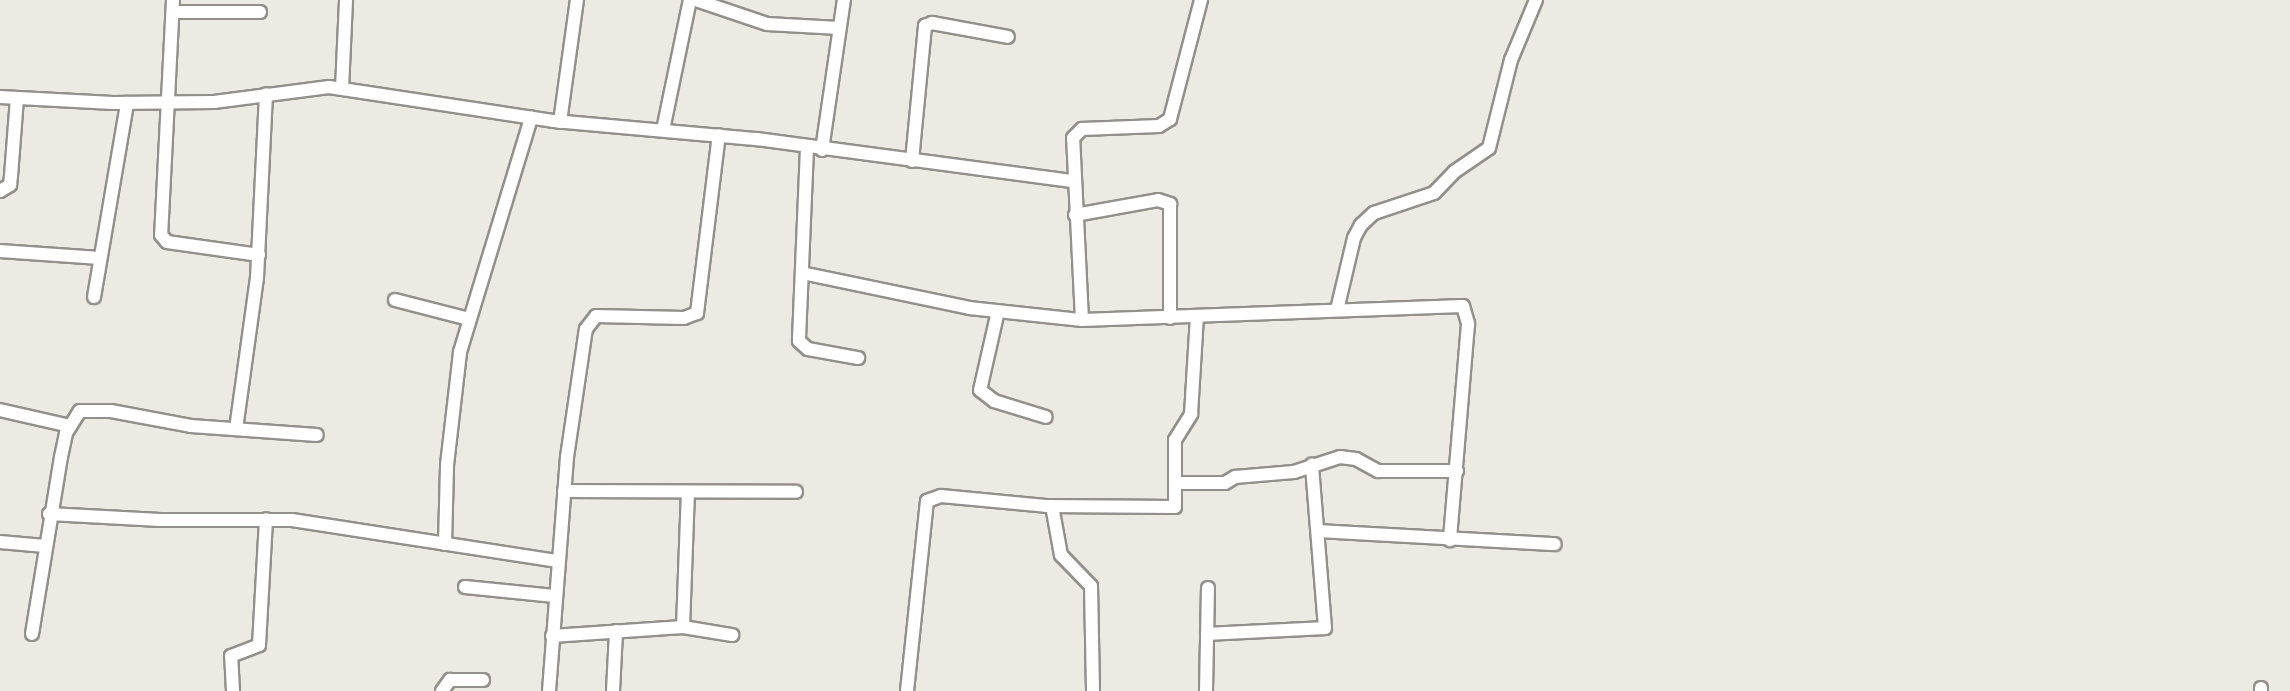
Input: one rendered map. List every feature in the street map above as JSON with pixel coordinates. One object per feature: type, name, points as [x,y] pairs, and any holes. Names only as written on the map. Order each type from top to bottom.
[{"type":"street","points":[[342,89],[346,0]]},
{"type":"street","points":[[560,122],[577,0]]},
{"type":"street","points":[[663,130],[690,0]]},
{"type":"street","points":[[696,0],[767,24],[839,28]]},
{"type":"street","points":[[822,150],[844,0]]},
{"type":"street","points":[[1083,320],[1073,181],[1077,132],[1159,126],[1170,119],[1201,0]]},
{"type":"street","points":[[1337,310],[1354,238],[1361,225],[1374,213],[1434,193],[1454,172],[1489,148],[1511,60],[1535,0]]},
{"type":"street","points":[[259,255],[162,240],[173,6],[260,12]]},
{"type":"street","points":[[912,161],[925,26],[932,23],[1008,37]]},
{"type":"street","points":[[0,97],[127,103],[170,102],[266,94],[313,86],[560,122],[719,135],[1073,181]]},
{"type":"street","points":[[236,429],[259,255],[266,94]]},
{"type":"street","points":[[0,191],[10,185],[17,97]]},
{"type":"street","points":[[94,297],[127,103]]},
{"type":"street","points":[[445,544],[449,453],[468,319],[531,118]]},
{"type":"street","points":[[549,691],[564,491],[583,342],[590,322],[605,315],[684,318],[697,313],[719,135]]},
{"type":"street","points":[[807,148],[799,341],[808,349],[858,358]]},
{"type":"street","points":[[1075,215],[1158,200],[1170,204],[1170,318]]},
{"type":"street","points":[[0,251],[100,258]]},
{"type":"street","points":[[802,274],[998,311],[1083,320],[1463,306],[1468,324],[1450,540]]},
{"type":"street","points":[[395,300],[468,319]]},
{"type":"street","points":[[998,311],[980,390],[994,401],[1046,417]]},
{"type":"street","points":[[907,691],[927,501],[941,496],[1052,506],[1168,509],[1177,503],[1175,440],[1191,414],[1197,316]]},
{"type":"street","points":[[32,634],[49,513],[70,426],[80,411],[90,408],[236,429],[317,435]]},
{"type":"street","points":[[0,410],[70,426]]},
{"type":"street","points":[[1176,483],[1224,483],[1239,476],[1294,472],[1346,457],[1378,471],[1457,471]]},
{"type":"street","points":[[1207,634],[1325,628],[1319,531],[1311,465]]},
{"type":"street","points":[[564,491],[796,492]]},
{"type":"street","points":[[683,627],[688,492]]},
{"type":"street","points":[[1052,506],[1061,555],[1091,586],[1093,691]]},
{"type":"street","points":[[49,513],[266,519],[558,561]]},
{"type":"street","points":[[233,691],[231,656],[259,645],[266,519]]},
{"type":"street","points":[[1319,531],[1555,544]]},
{"type":"street","points":[[0,542],[45,546]]},
{"type":"street","points":[[465,587],[555,596]]},
{"type":"street","points":[[1206,691],[1208,588]]},
{"type":"street","points":[[552,636],[683,627],[732,635]]},
{"type":"street","points":[[613,691],[616,631]]},
{"type":"street","points":[[442,691],[450,680],[483,680]]}]
